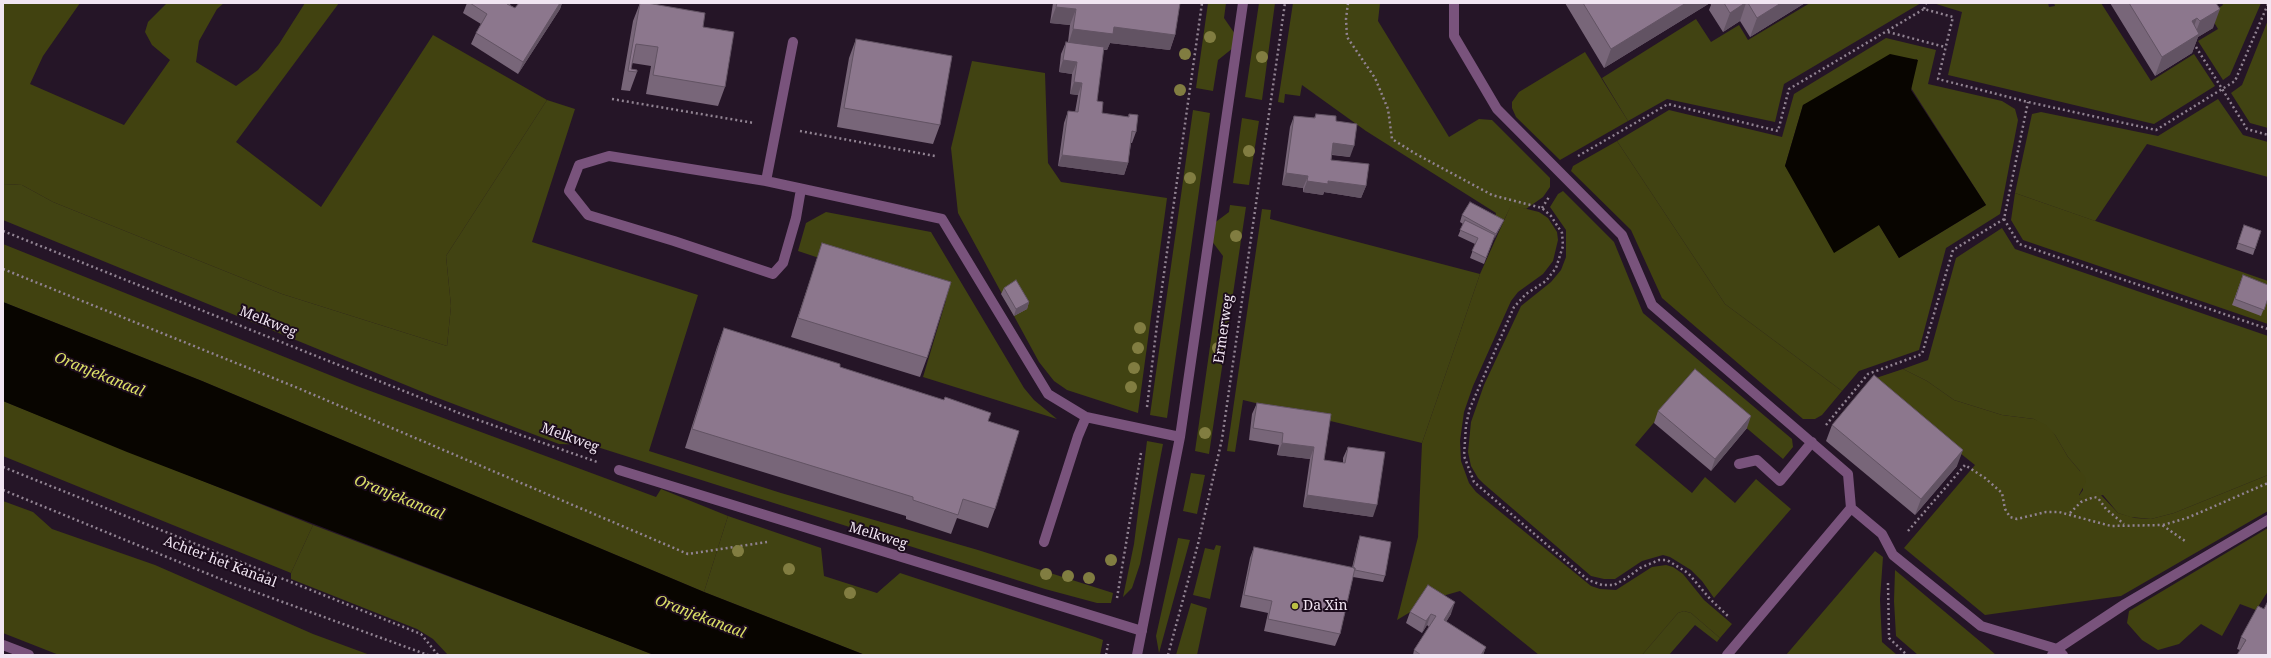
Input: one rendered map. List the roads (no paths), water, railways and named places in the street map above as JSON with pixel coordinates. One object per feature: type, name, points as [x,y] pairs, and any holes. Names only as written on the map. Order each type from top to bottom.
[{"type":"street","name":"Ermerweg","points":[[1137,655],[1180,437],[1243,3]]},
{"type":"street","points":[[1454,3],[1454,36],[1497,110],[1622,235],[1652,305],[1848,474],[1851,508],[1882,534],[1893,555],[1982,626],[2057,653],[2125,604],[2268,520]]},
{"type":"street","points":[[766,181],[793,42]]},
{"type":"street","points":[[801,189],[796,218],[783,263],[773,274],[674,241],[588,215],[569,191],[579,165],[609,156],[766,181],[942,219],[1048,394],[1086,417],[1180,437]]},
{"type":"street","points":[[1044,542],[1078,436],[1086,417]]},
{"type":"street","points":[[1739,464],[1757,460],[1780,481],[1812,442]]},
{"type":"street","name":"Melkweg","points":[[619,470],[1142,631]]},
{"type":"street","points":[[1727,655],[1851,508]]},
{"type":"street","points":[[3,645],[29,655]]},
{"type":"water","points":[[1890,54],[1918,60],[1911,90],[1986,205],[1899,258],[1879,225],[1834,253],[1785,166],[1803,105]]},
{"type":"water","name":"Oranjekanaal","points":[[3,302],[202,381],[704,592],[865,655],[654,655],[127,452],[3,401]]},
{"type":"place","name":"Da Xin","points":[[1295,606]]}]
